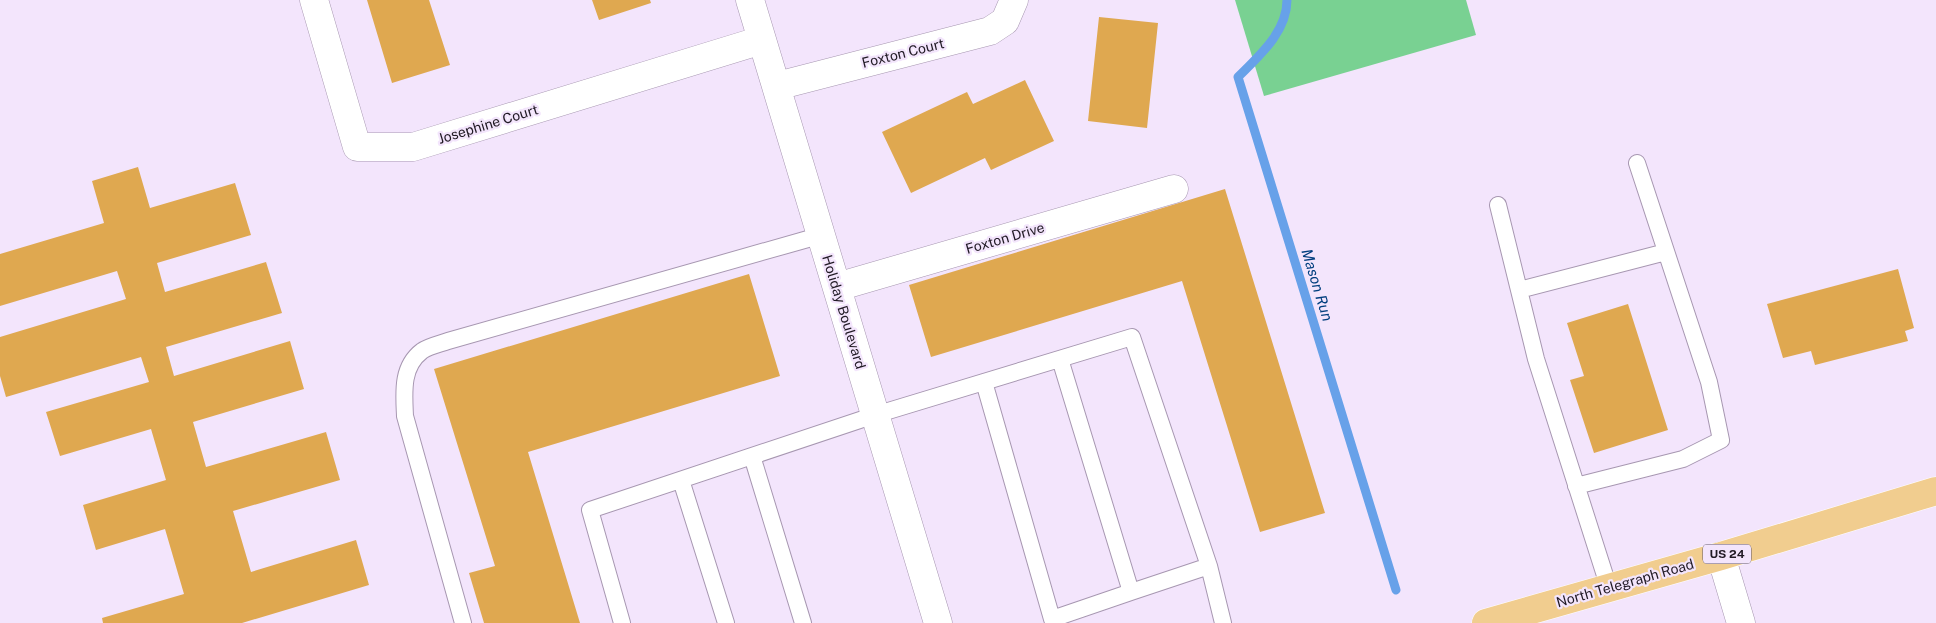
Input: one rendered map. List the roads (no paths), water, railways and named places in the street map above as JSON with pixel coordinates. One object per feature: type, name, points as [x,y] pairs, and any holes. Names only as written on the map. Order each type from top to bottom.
[{"type":"main road","name":"North Telegraph Road","points":[[1486,623],[1721,556],[1936,491]]},
{"type":"street","name":"Josephine Court","points":[[314,0],[357,147],[413,146],[762,40]]},
{"type":"street","name":"Holiday Boulevard","points":[[750,0],[938,623]]},
{"type":"street","name":"Foxton Court","points":[[777,86],[990,31],[1006,21],[1014,0]]},
{"type":"street","name":"Foxton Drive","points":[[837,287],[1174,189]]},
{"type":"street","points":[[1721,556],[1741,623]]},
{"type":"lane","points":[[1576,486],[1683,459],[1721,440],[1709,382],[1637,163]]},
{"type":"lane","points":[[1498,205],[1536,359],[1609,588]]},
{"type":"lane","points":[[463,623],[405,416],[403,385],[412,363],[423,350],[457,338],[822,235]]},
{"type":"lane","points":[[1519,290],[1666,252]]},
{"type":"lane","points":[[622,623],[590,510],[875,415],[1132,337],[1209,566],[1223,623]]},
{"type":"lane","points":[[1060,359],[1131,592]]},
{"type":"lane","points":[[984,382],[1052,619],[1209,566]]},
{"type":"lane","points":[[752,456],[803,623]]},
{"type":"lane","points":[[681,480],[726,623]]},
{"type":"waterway","name":"Mason Run","points":[[1287,0],[1286,12],[1277,33],[1263,52],[1238,77],[1396,590]]}]
